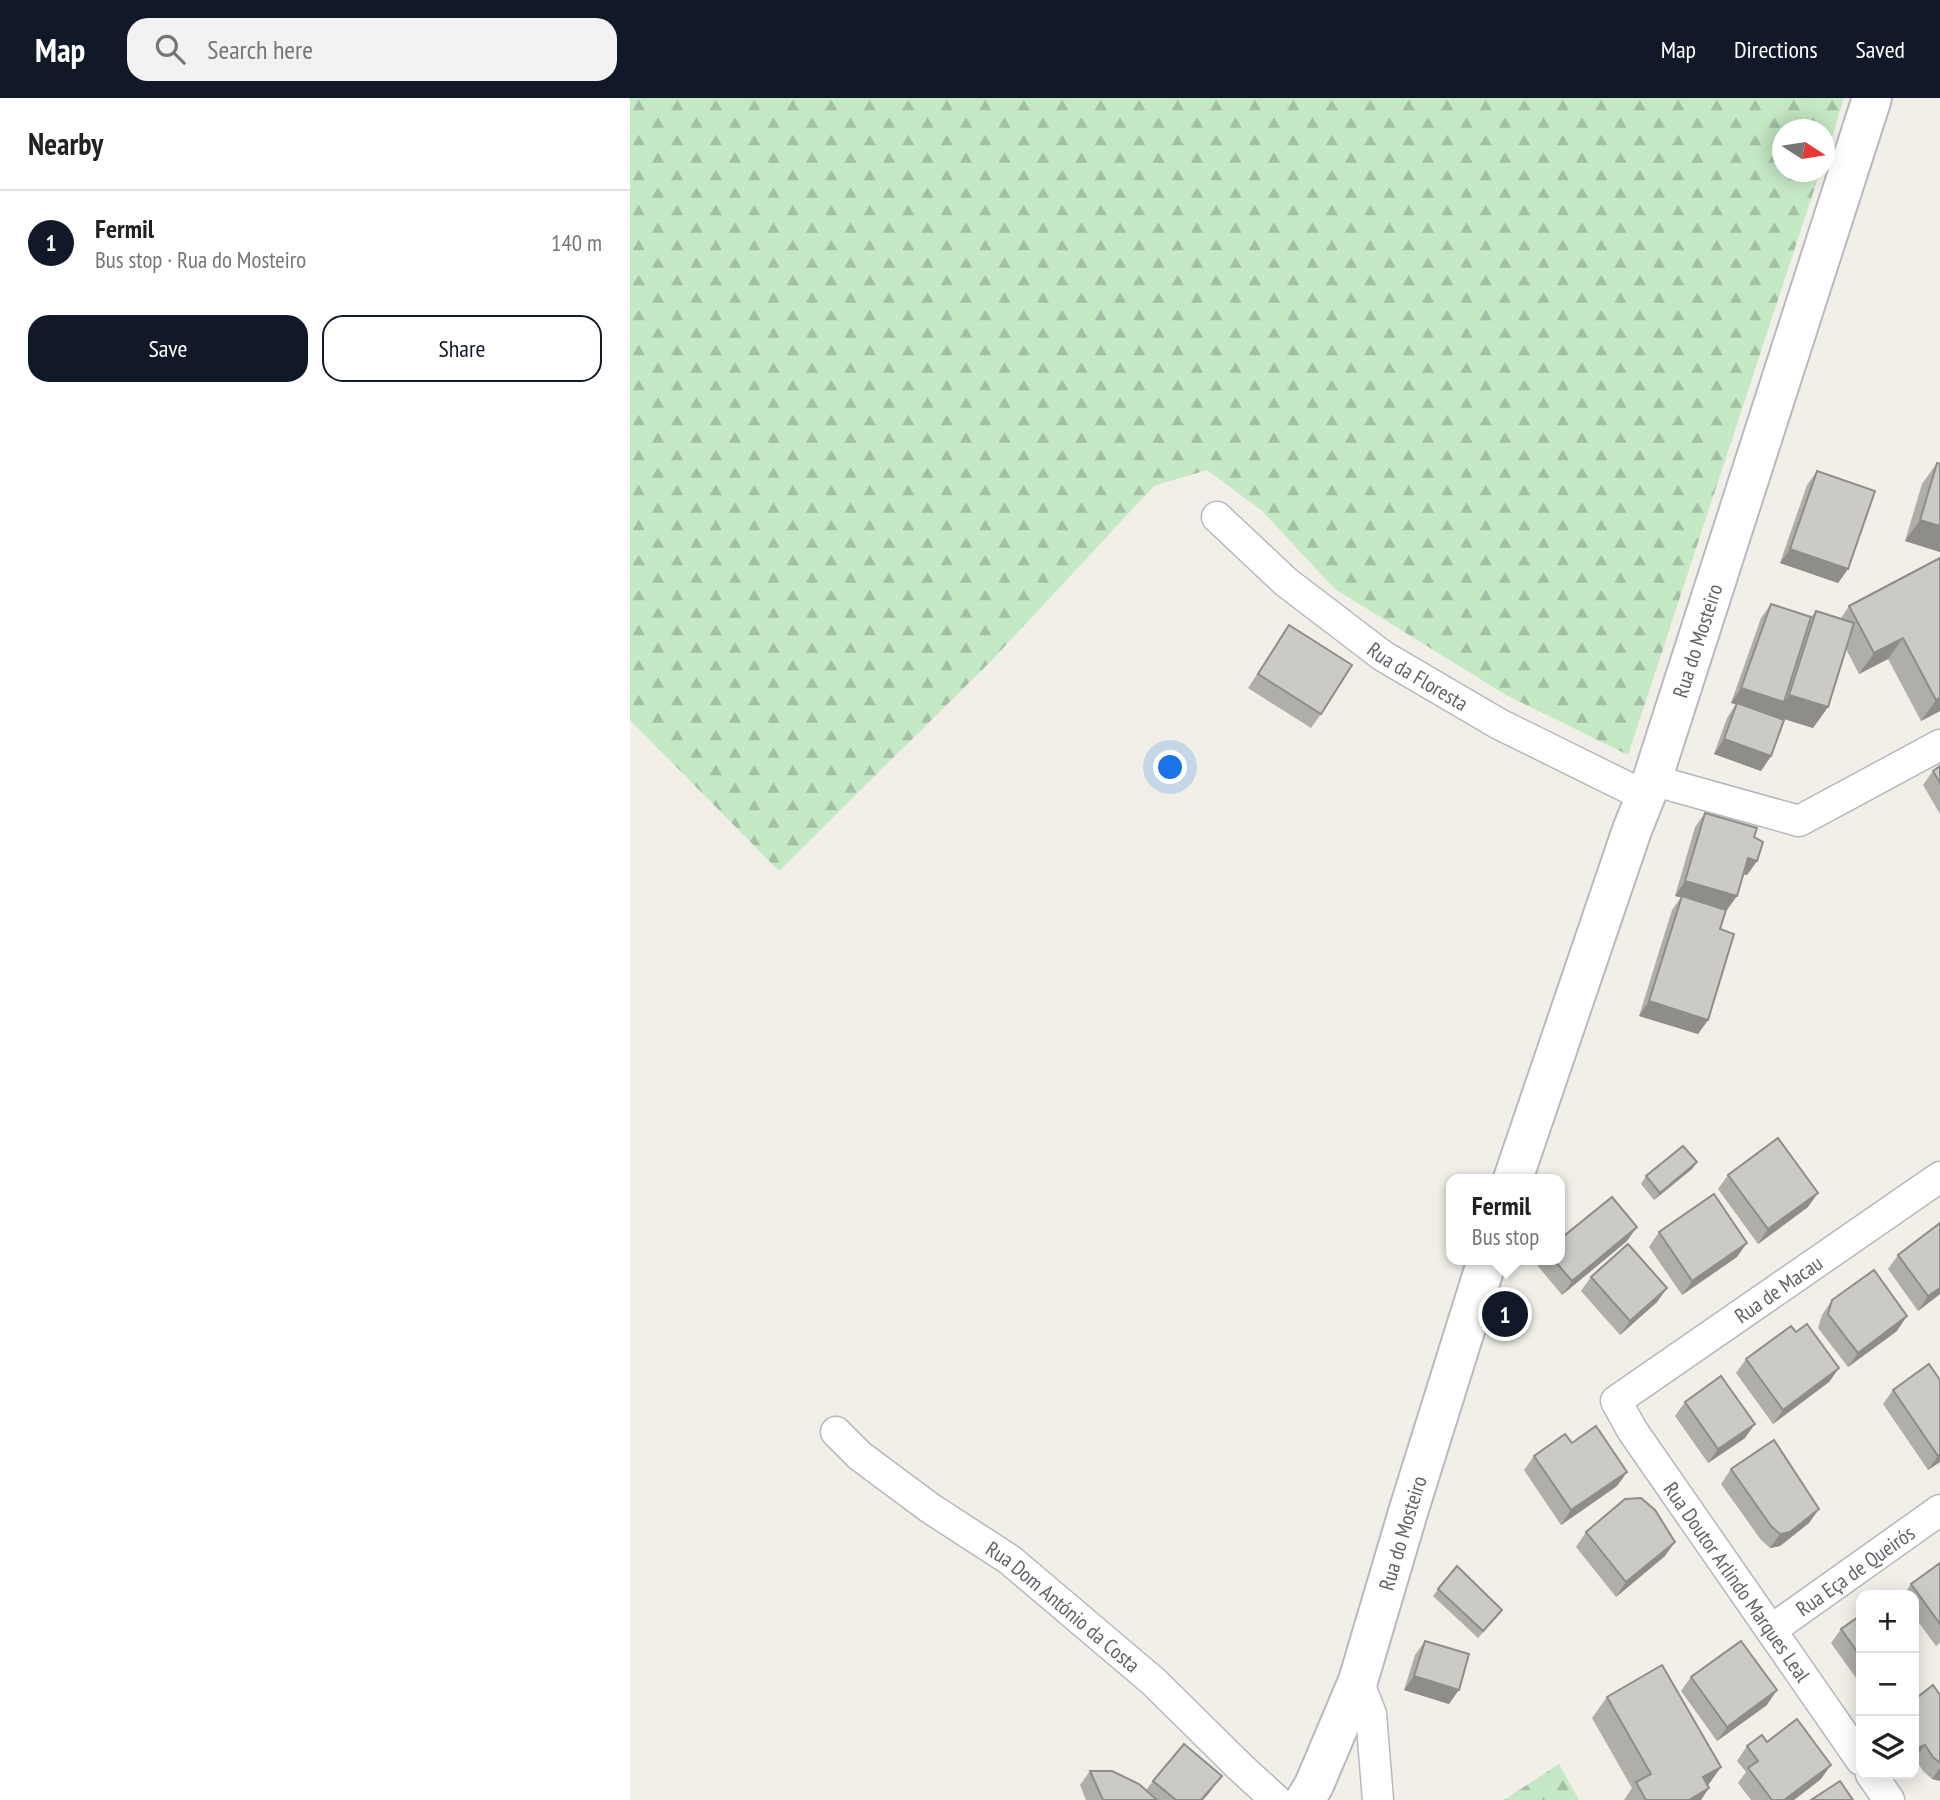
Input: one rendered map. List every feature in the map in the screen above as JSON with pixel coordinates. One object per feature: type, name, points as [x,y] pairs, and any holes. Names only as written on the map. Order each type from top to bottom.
[{"type":"main road","name":"Rua do Mosteiro","points":[[1515,1174],[1648,788],[1872,98]]},
{"type":"main road","name":"Rua do Mosteiro","points":[[1305,1800],[1314,1785],[1358,1681],[1485,1265]]},
{"type":"street","name":"Rua da Floresta","points":[[1217,517],[1286,582],[1383,656],[1499,724],[1648,788],[1799,821],[1940,745]]},
{"type":"street","name":"Rua de Macau","points":[[1616,1401],[1940,1177]]},
{"type":"street","name":"Rua Doutor Arlindo Marques Leal","points":[[1616,1401],[1632,1430],[1856,1753]]},
{"type":"street","name":"Rua Dom António da Costa","points":[[835,1432],[860,1456],[930,1508],[1010,1560],[1154,1682],[1276,1800]]},
{"type":"street","name":"Rua Eça de Queirós","points":[[1771,1630],[1940,1510]]},
{"type":"street","points":[[1358,1681],[1371,1714],[1378,1800]]},
{"type":"street","points":[[1874,1779],[1889,1800]]},
{"type":"green space","points":[[630,98],[1844,98],[1835,127],[1835,119],[1772,119],[1772,182],[1817,182],[1628,755],[1506,695],[1335,589],[1261,510],[1207,470],[1154,486],[991,661],[779,871],[630,720]]},
{"type":"green space","points":[[1559,1764],[1579,1800],[1504,1800]]},
{"type":"building","points":[[1937,463],[1940,464],[1940,526],[1920,520]]},
{"type":"building","points":[[1817,471],[1875,491],[1848,569],[1790,549]]},
{"type":"building","points":[[1940,558],[1940,698],[1936,700],[1903,638],[1874,653],[1849,606]]},
{"type":"building","points":[[1771,604],[1811,617],[1784,702],[1741,688]]},
{"type":"building","points":[[1816,611],[1854,623],[1828,707],[1789,695]]},
{"type":"building","points":[[1289,625],[1352,665],[1321,714],[1258,674]]},
{"type":"building","points":[[1737,703],[1784,720],[1771,756],[1724,739]]},
{"type":"building","points":[[1940,766],[1940,783],[1933,771]]},
{"type":"building","points":[[1705,813],[1757,828],[1754,837],[1763,842],[1757,861],[1748,858],[1737,896],[1685,881]]},
{"type":"building","points":[[1682,896],[1726,910],[1720,929],[1734,934],[1708,1020],[1649,1001]]},
{"type":"building","points":[[1778,1138],[1818,1193],[1768,1229],[1728,1175]]},
{"type":"building","points":[[1683,1146],[1697,1162],[1660,1193],[1646,1176]]},
{"type":"building","points":[[1714,1194],[1747,1243],[1692,1281],[1659,1232]]},
{"type":"building","points":[[1612,1197],[1637,1227],[1572,1281],[1558,1265],[1565,1265],[1565,1235]]},
{"type":"building","points":[[1940,1223],[1940,1288],[1928,1296],[1898,1255]]},
{"type":"building","points":[[1628,1244],[1667,1288],[1630,1321],[1591,1277]]},
{"type":"building","points":[[1874,1270],[1907,1316],[1858,1353],[1828,1314],[1832,1300]]},
{"type":"building","points":[[1807,1324],[1839,1368],[1783,1410],[1746,1359],[1791,1326],[1796,1332]]},
{"type":"building","points":[[1929,1364],[1940,1380],[1938,1456],[1893,1390]]},
{"type":"building","points":[[1721,1376],[1755,1424],[1718,1449],[1685,1402]]},
{"type":"building","points":[[1596,1426],[1627,1472],[1571,1510],[1534,1456],[1565,1434],[1572,1443]]},
{"type":"building","points":[[1774,1440],[1819,1509],[1790,1532],[1780,1534],[1771,1526],[1731,1469]]},
{"type":"building","points":[[1641,1498],[1655,1510],[1675,1542],[1626,1582],[1586,1532],[1625,1499]]},
{"type":"building","points":[[1940,1563],[1940,1624],[1919,1595],[1919,1590],[1915,1590],[1911,1584]]},
{"type":"building","points":[[1457,1566],[1502,1610],[1483,1631],[1438,1589]]},
{"type":"building","points":[[1856,1618],[1856,1650],[1841,1629]]},
{"type":"building","points":[[1425,1641],[1469,1654],[1459,1690],[1414,1676]]},
{"type":"building","points":[[1741,1641],[1777,1690],[1727,1727],[1691,1677]]},
{"type":"building","points":[[1662,1665],[1721,1767],[1703,1777],[1709,1788],[1689,1800],[1646,1800],[1636,1782],[1651,1774],[1607,1697]]},
{"type":"building","points":[[1933,1685],[1940,1695],[1940,1763],[1925,1745],[1919,1747],[1919,1696]]},
{"type":"building","points":[[1797,1719],[1831,1765],[1784,1800],[1772,1800],[1748,1768],[1758,1761],[1747,1746],[1762,1735],[1767,1742]]},
{"type":"building","points":[[1184,1744],[1222,1776],[1201,1800],[1176,1800],[1153,1781]]},
{"type":"building","points":[[1090,1771],[1112,1771],[1139,1784],[1157,1800],[1103,1800]]},
{"type":"building","points":[[1840,1781],[1853,1800],[1811,1800]]},
{"type":"place","name":"Fermil","points":[[1505,1314]]}]
